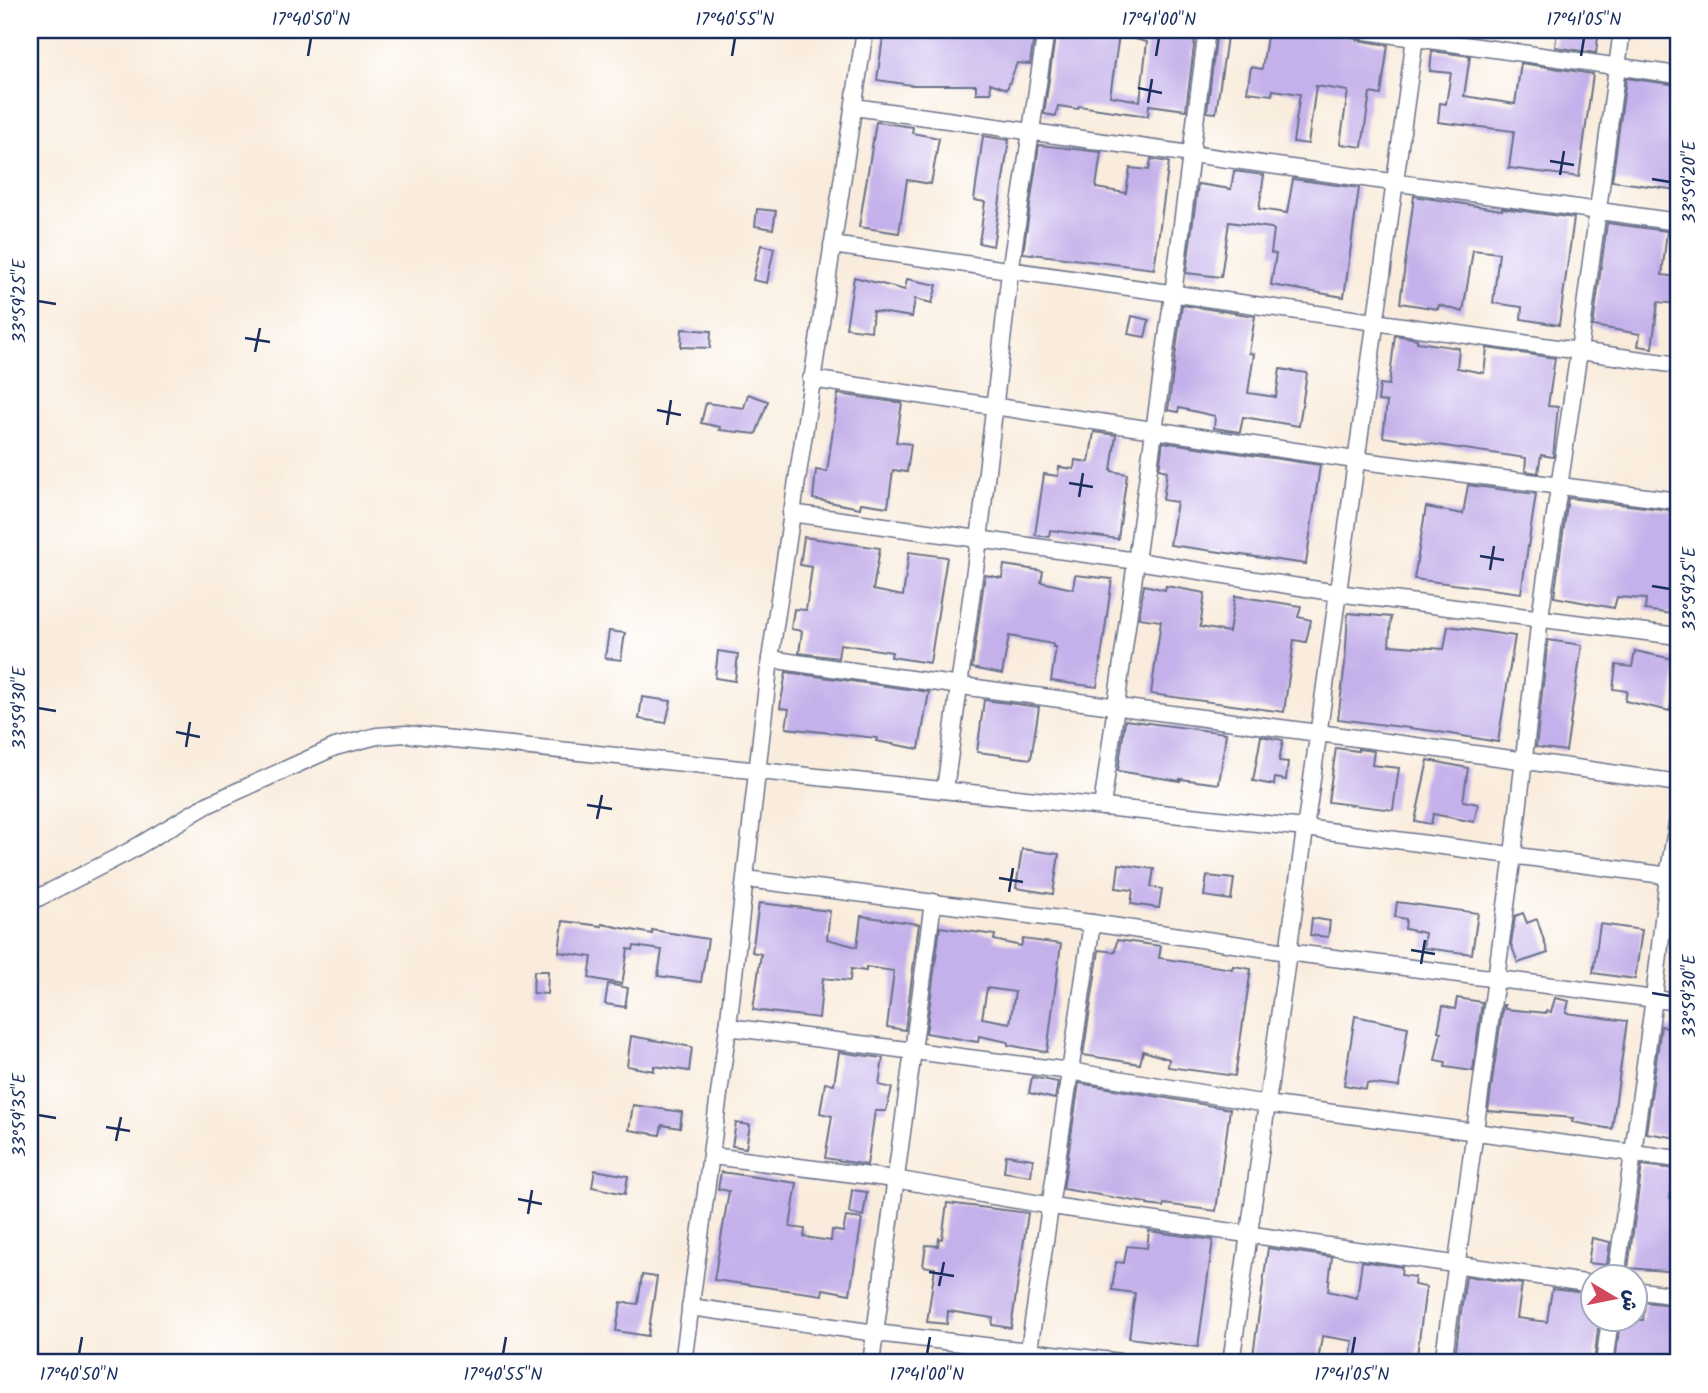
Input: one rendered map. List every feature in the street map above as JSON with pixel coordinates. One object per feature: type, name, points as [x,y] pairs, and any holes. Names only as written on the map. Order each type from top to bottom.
[{"type":"street","points":[[683,1363],[728,1027],[770,659],[865,30]]},
{"type":"street","points":[[945,789],[979,540],[1010,272],[1046,30]]},
{"type":"street","points":[[1102,807],[1207,30]]},
{"type":"street","points":[[1358,30],[1416,34],[1617,68],[1678,75]]},
{"type":"street","points":[[1443,1363],[1526,760],[1540,617],[1622,30]]},
{"type":"street","points":[[1231,1363],[1416,34]]},
{"type":"street","points":[[854,107],[1678,222]]},
{"type":"street","points":[[832,245],[1678,365]]},
{"type":"street","points":[[811,379],[1355,460],[1678,501]]},
{"type":"street","points":[[791,513],[1137,561],[1337,593],[1678,636]]},
{"type":"street","points":[[770,659],[959,687],[1526,760],[1678,783]]},
{"type":"street","points":[[30,902],[128,852],[207,805],[335,747],[377,736],[406,734],[1305,828],[1673,877]]},
{"type":"street","points":[[1618,1264],[1673,877],[1678,819]]},
{"type":"street","points":[[746,880],[933,902],[1287,952],[1678,1002]]},
{"type":"street","points":[[871,1363],[933,902]]},
{"type":"street","points":[[1028,1357],[1092,923]]},
{"type":"street","points":[[728,1027],[1070,1071],[1266,1104],[1678,1159]]},
{"type":"street","points":[[712,1156],[894,1179],[1052,1206],[1578,1282]]},
{"type":"street","points":[[1648,1292],[1678,1296]]},
{"type":"street","points":[[690,1307],[1028,1357],[1129,1363]]},
{"type":"street","points":[[1604,1363],[1608,1334]]},
{"type":"building","points":[[884,30],[1035,30],[1030,64],[1017,63],[1007,89],[990,83],[991,93],[976,93],[976,85],[911,85],[877,80]]},
{"type":"building","points":[[1056,30],[1196,30],[1186,110],[1149,105],[1148,116],[1079,106],[1078,109],[1058,106],[1056,116],[1044,114]],"holes":[[[1119,35],[1147,42],[1140,101],[1110,96]]]},
{"type":"building","points":[[1217,30],[1228,30],[1216,113],[1207,112]]},
{"type":"building","points":[[1268,30],[1303,30],[1350,36],[1357,40],[1388,45],[1381,95],[1370,93],[1362,147],[1340,144],[1348,91],[1316,86],[1308,144],[1293,142],[1300,94],[1273,90],[1272,95],[1247,92],[1251,67],[1262,69]]},
{"type":"building","points":[[1557,30],[1599,30],[1596,53],[1555,47]]},
{"type":"building","points":[[1432,51],[1470,56],[1464,96],[1515,104],[1521,63],[1593,74],[1579,177],[1509,168],[1514,131],[1438,122],[1440,103],[1446,104],[1451,73],[1430,71]]},
{"type":"building","points":[[1626,78],[1678,85],[1678,150],[1675,173],[1678,174],[1678,190],[1612,181]]},
{"type":"building","points":[[876,122],[913,127],[912,133],[939,138],[931,184],[907,180],[899,233],[859,227]]},
{"type":"building","points":[[983,136],[1009,140],[993,246],[979,243],[985,202],[974,200]]},
{"type":"building","points":[[1039,145],[1101,152],[1096,188],[1126,193],[1130,168],[1149,170],[1151,159],[1169,162],[1154,269],[1023,253]]},
{"type":"building","points":[[1234,171],[1264,175],[1259,209],[1287,213],[1293,179],[1359,188],[1344,297],[1271,285],[1276,254],[1271,253],[1274,230],[1271,228],[1229,222],[1221,277],[1186,273],[1198,184],[1231,189]]},
{"type":"building","points":[[1414,196],[1574,218],[1559,325],[1521,319],[1522,307],[1493,303],[1499,253],[1473,250],[1463,312],[1439,305],[1438,309],[1400,303]]},
{"type":"building","points":[[757,209],[776,211],[773,229],[755,226]]},
{"type":"building","points":[[1607,223],[1667,231],[1662,275],[1678,277],[1678,304],[1658,302],[1652,348],[1638,346],[1640,334],[1593,326]]},
{"type":"building","points":[[761,245],[774,248],[767,283],[753,280]]},
{"type":"building","points":[[854,277],[905,290],[907,279],[937,285],[932,303],[915,299],[912,317],[873,311],[871,331],[846,328]]},
{"type":"building","points":[[1182,305],[1255,316],[1249,353],[1254,354],[1248,393],[1276,397],[1280,369],[1307,373],[1299,426],[1243,417],[1240,432],[1214,428],[1215,416],[1179,408],[1178,412],[1168,410]]},
{"type":"building","points":[[1132,316],[1149,320],[1145,337],[1128,334]]},
{"type":"building","points":[[682,329],[711,331],[710,348],[681,347]]},
{"type":"building","points":[[1395,335],[1417,339],[1417,342],[1459,348],[1457,368],[1484,373],[1487,348],[1555,358],[1548,406],[1558,407],[1553,457],[1541,455],[1538,473],[1525,471],[1526,458],[1383,437],[1387,402],[1378,401],[1380,384],[1389,385]]},
{"type":"building","points":[[748,394],[768,401],[756,434],[719,430],[720,427],[701,423],[706,403],[744,408]]},
{"type":"building","points":[[838,394],[902,403],[896,442],[911,444],[907,472],[893,470],[888,507],[861,503],[860,508],[813,499],[816,470],[827,472]]},
{"type":"building","points":[[1094,432],[1116,435],[1111,471],[1127,474],[1118,539],[1050,530],[1049,537],[1035,535],[1044,474],[1058,476],[1059,467],[1074,469],[1075,460],[1089,462]]},
{"type":"building","points":[[1163,442],[1320,465],[1306,564],[1170,545],[1177,502],[1163,500],[1167,471],[1159,469]]},
{"type":"building","points":[[1468,485],[1536,494],[1521,593],[1414,579],[1426,507],[1463,514]]},
{"type":"building","points":[[1568,498],[1678,511],[1678,615],[1645,610],[1646,599],[1617,597],[1614,608],[1554,597]]},
{"type":"building","points":[[804,537],[880,548],[873,590],[903,596],[909,552],[947,557],[930,663],[891,657],[892,652],[840,644],[838,658],[799,653],[802,631],[791,629],[794,609],[806,610],[812,567],[800,565]]},
{"type":"building","points":[[1004,565],[1043,571],[1041,582],[1073,589],[1075,575],[1112,579],[1097,687],[1051,681],[1056,647],[1053,647],[1053,644],[1009,636],[1002,674],[972,668],[985,575],[1002,578]]},
{"type":"building","points":[[1144,585],[1165,590],[1166,586],[1205,593],[1200,627],[1229,632],[1235,596],[1301,606],[1298,617],[1311,620],[1306,642],[1294,640],[1284,712],[1151,694],[1161,621],[1139,618]]},
{"type":"building","points":[[1348,613],[1391,617],[1389,645],[1444,649],[1448,626],[1515,636],[1498,742],[1338,719]]},
{"type":"building","points":[[609,631],[625,633],[621,660],[605,658]]},
{"type":"building","points":[[1548,640],[1582,645],[1566,751],[1536,747]]},
{"type":"building","points":[[718,651],[738,654],[735,681],[715,678]]},
{"type":"building","points":[[1635,651],[1678,660],[1670,711],[1625,701],[1627,691],[1613,689],[1616,665],[1632,667]]},
{"type":"building","points":[[786,672],[929,692],[919,749],[876,741],[877,738],[786,728],[789,709],[780,708]]},
{"type":"building","points":[[642,697],[671,701],[666,723],[639,719]]},
{"type":"building","points":[[984,700],[1039,707],[1031,759],[977,752]]},
{"type":"building","points":[[1125,720],[1226,733],[1219,784],[1118,771]]},
{"type":"building","points":[[1261,736],[1283,740],[1279,761],[1288,762],[1286,780],[1275,778],[1274,785],[1253,781]]},
{"type":"building","points":[[1336,748],[1374,751],[1372,765],[1399,768],[1393,810],[1328,802]]},
{"type":"building","points":[[1428,760],[1468,768],[1463,801],[1478,804],[1474,822],[1433,814],[1431,824],[1415,821]]},
{"type":"building","points":[[1022,849],[1059,854],[1053,894],[1016,888]]},
{"type":"building","points":[[1119,864],[1154,869],[1151,887],[1162,889],[1159,908],[1131,904],[1133,890],[1116,888]]},
{"type":"building","points":[[1207,876],[1234,879],[1231,900],[1204,896]]},
{"type":"building","points":[[1397,902],[1478,913],[1472,954],[1423,948],[1425,933],[1405,929],[1406,919],[1395,917]]},
{"type":"building","points":[[759,903],[830,911],[827,939],[857,947],[861,916],[919,924],[905,1030],[887,1027],[894,971],[866,967],[866,971],[851,969],[850,981],[823,978],[819,1018],[753,1010],[761,954],[752,952]]},
{"type":"building","points":[[1523,913],[1527,923],[1537,919],[1548,953],[1518,963],[1511,944],[1515,916]]},
{"type":"building","points":[[1312,918],[1330,921],[1328,937],[1310,935]]},
{"type":"building","points":[[563,921],[708,939],[701,982],[658,976],[662,950],[634,946],[633,950],[628,949],[622,984],[589,978],[592,957],[559,952]]},
{"type":"building","points":[[1600,924],[1642,930],[1635,979],[1593,973]]},
{"type":"building","points":[[940,927],[995,935],[994,940],[1021,946],[1023,939],[1061,944],[1047,1052],[1008,1045],[1008,1042],[979,1036],[978,1042],[926,1033]],"holes":[[[987,988],[1015,992],[1010,1023],[982,1018]]]},
{"type":"building","points":[[1117,940],[1161,946],[1159,958],[1232,969],[1233,966],[1251,969],[1235,1076],[1168,1067],[1169,1059],[1143,1051],[1140,1064],[1083,1055],[1099,950],[1115,952]]},
{"type":"building","points":[[534,971],[548,971],[547,994],[533,993]]},
{"type":"building","points":[[608,984],[628,988],[625,1007],[605,1004]]},
{"type":"building","points":[[1457,998],[1482,1002],[1473,1071],[1445,1067],[1446,1062],[1435,1060],[1443,1006],[1455,1009]]},
{"type":"building","points":[[1555,998],[1569,1001],[1566,1013],[1627,1021],[1612,1129],[1572,1122],[1573,1118],[1488,1111],[1503,1005],[1505,1009],[1546,1013],[1551,1012]]},
{"type":"building","points":[[1355,1016],[1408,1027],[1399,1087],[1367,1083],[1366,1089],[1344,1085]]},
{"type":"building","points":[[1661,1026],[1678,1030],[1678,1138],[1646,1133]]},
{"type":"building","points":[[631,1036],[692,1047],[689,1071],[654,1066],[654,1071],[627,1066]]},
{"type":"building","points":[[839,1052],[883,1058],[879,1085],[892,1088],[886,1111],[875,1111],[867,1165],[825,1158],[832,1116],[820,1113],[825,1083],[834,1084]]},
{"type":"building","points":[[1032,1077],[1058,1082],[1055,1099],[1029,1093]]},
{"type":"building","points":[[1079,1083],[1230,1109],[1216,1211],[1164,1204],[1163,1207],[1147,1205],[1063,1189]]},
{"type":"building","points":[[633,1105],[682,1112],[680,1128],[662,1125],[660,1135],[629,1130]]},
{"type":"building","points":[[736,1123],[750,1125],[746,1148],[732,1146]]},
{"type":"building","points":[[1006,1155],[1033,1159],[1031,1176],[1004,1172]]},
{"type":"building","points":[[1642,1165],[1675,1169],[1670,1198],[1678,1199],[1678,1272],[1648,1270],[1648,1264],[1629,1264]]},
{"type":"building","points":[[595,1170],[628,1176],[625,1194],[592,1187]]},
{"type":"building","points":[[721,1172],[797,1183],[790,1227],[805,1229],[804,1237],[831,1241],[832,1230],[843,1232],[846,1217],[862,1219],[850,1294],[823,1289],[822,1295],[714,1280],[729,1191],[718,1189]]},
{"type":"building","points":[[852,1190],[867,1192],[863,1216],[849,1213]]},
{"type":"building","points":[[947,1203],[1028,1213],[1011,1328],[992,1325],[993,1318],[948,1311],[947,1324],[927,1322],[935,1268],[923,1266],[926,1245],[938,1246],[939,1238],[942,1239]]},
{"type":"building","points":[[1149,1231],[1213,1240],[1198,1347],[1129,1338],[1135,1293],[1112,1290],[1116,1262],[1124,1263],[1127,1246],[1147,1248]]},
{"type":"building","points":[[1592,1238],[1610,1242],[1607,1264],[1588,1263]]},
{"type":"building","points":[[1268,1248],[1332,1257],[1328,1291],[1357,1298],[1362,1261],[1402,1267],[1401,1275],[1415,1277],[1414,1285],[1426,1287],[1416,1363],[1349,1363],[1353,1341],[1322,1336],[1318,1362],[1253,1355]]},
{"type":"building","points":[[642,1275],[657,1277],[648,1336],[616,1331],[621,1302],[638,1304]]},
{"type":"building","points":[[1466,1276],[1522,1284],[1517,1318],[1547,1322],[1552,1289],[1578,1292],[1578,1334],[1597,1334],[1594,1363],[1454,1363]]},
{"type":"building","points":[[1648,1302],[1678,1306],[1675,1348],[1678,1349],[1678,1363],[1615,1363],[1618,1334],[1648,1334]]}]
